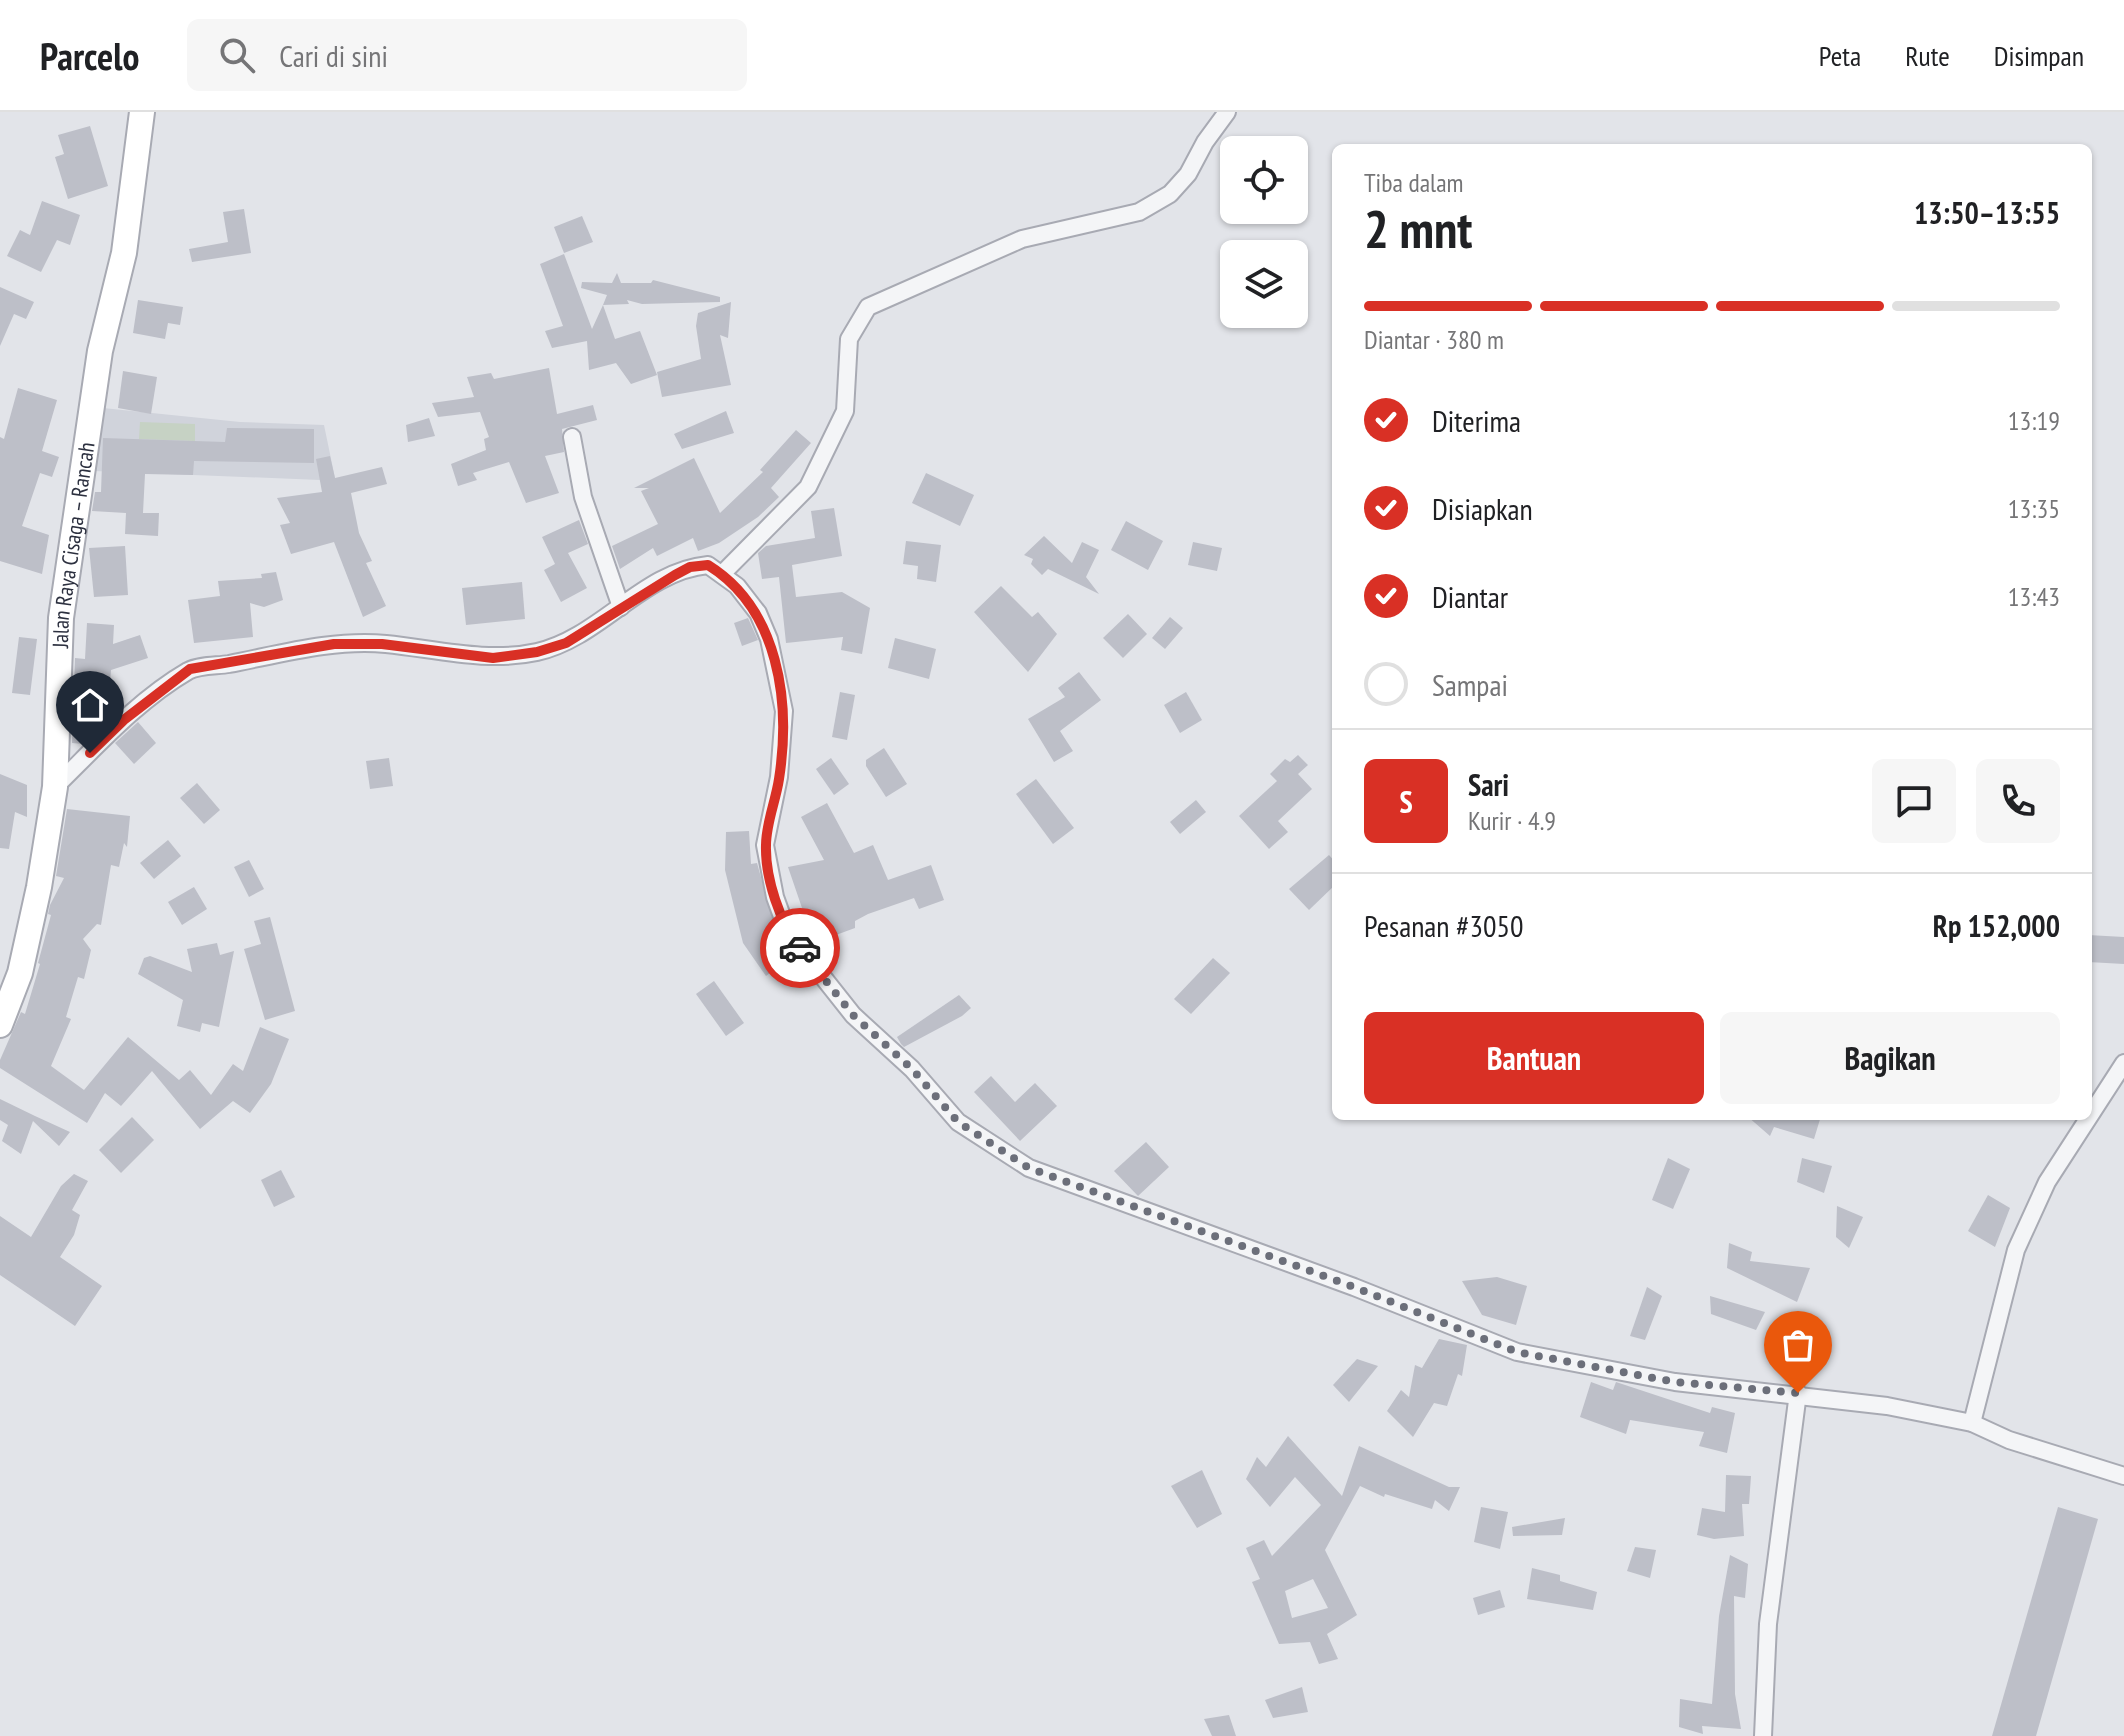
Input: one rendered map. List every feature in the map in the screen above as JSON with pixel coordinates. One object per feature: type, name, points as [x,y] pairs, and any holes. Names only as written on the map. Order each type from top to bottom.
[{"type":"main road","name":"Jalan Raya Cisaga – Rancah","points":[[0,1025],[20,973],[39,887],[55,787],[61,618],[100,351],[124,253],[142,112]]},
{"type":"street","points":[[722,574],[808,487],[845,411],[849,339],[868,307],[1022,239],[1139,212],[1170,194],[1188,174],[1205,142],[1227,112]]},
{"type":"street","points":[[572,437],[583,497],[621,607]]},
{"type":"street","points":[[55,787],[125,719],[190,669],[334,644],[382,644],[493,658],[537,652],[566,643],[690,567],[708,565],[722,574],[758,613],[769,639],[784,711],[779,777],[765,845],[775,897],[788,933],[853,1015],[912,1069],[958,1122],[1029,1168],[1354,1287],[1517,1352],[1675,1382],[1798,1393],[1972,1423],[2009,1440],[2124,1476]]},
{"type":"street","points":[[2092,1112],[2124,1063]]},
{"type":"street","points":[[1972,1423],[2016,1250],[2047,1182],[2087,1120]]},
{"type":"street","points":[[1763,1736],[1768,1624],[1798,1393]]},
{"type":"shaded area","points":[[103,408],[240,422],[324,425],[335,478],[320,480],[94,471]]},
{"type":"green space","points":[[140,422],[195,424],[195,441],[139,439]]},
{"type":"building","points":[[90,126],[108,186],[68,199],[55,157],[64,154],[58,135]]},
{"type":"building","points":[[42,201],[80,215],[70,245],[57,240],[41,272],[7,256],[20,230],[30,235]]},
{"type":"building","points":[[244,209],[251,253],[192,262],[189,249],[228,242],[223,212]]},
{"type":"building","points":[[582,216],[593,242],[564,253],[554,227]]},
{"type":"building","points":[[564,254],[592,329],[603,305],[615,339],[640,331],[657,375],[631,384],[616,363],[589,370],[587,341],[552,348],[545,331],[563,326],[540,264]]},
{"type":"building","points":[[617,273],[621,283],[651,283],[653,280],[720,297],[720,302],[642,304],[627,300],[629,304],[603,305],[607,295],[581,288],[582,282],[612,283]]},
{"type":"building","points":[[0,287],[34,302],[26,319],[14,314],[0,346]]},
{"type":"building","points":[[138,300],[183,307],[180,325],[168,323],[165,339],[133,333]]},
{"type":"building","points":[[731,302],[728,338],[720,335],[731,385],[662,397],[657,372],[701,359],[696,326],[698,313]]},
{"type":"building","points":[[549,368],[557,414],[593,405],[597,420],[562,429],[564,452],[545,456],[559,493],[526,503],[509,462],[473,473],[477,480],[458,486],[451,464],[486,450],[484,439],[489,437],[480,412],[438,417],[432,403],[474,397],[467,377],[491,373],[494,379]]},
{"type":"building","points":[[123,371],[157,377],[151,414],[118,408]]},
{"type":"building","points":[[18,388],[57,400],[42,451],[59,457],[52,477],[40,473],[22,526],[49,535],[42,574],[0,561],[0,437],[4,439]]},
{"type":"building","points":[[726,411],[734,433],[682,449],[674,434]]},
{"type":"building","points":[[429,418],[435,436],[408,442],[406,425]]},
{"type":"building","points":[[227,428],[314,429],[314,463],[194,461],[193,475],[145,474],[143,513],[159,513],[158,536],[125,534],[126,513],[92,511],[95,492],[101,492],[103,438],[225,442]]},
{"type":"building","points":[[796,430],[811,443],[771,488],[779,497],[758,517],[719,543],[698,551],[693,538],[657,556],[653,548],[620,569],[612,546],[658,524],[641,491],[649,488],[634,488],[694,458],[720,513],[763,472],[760,470]]},
{"type":"building","points":[[330,456],[335,478],[382,467],[387,484],[351,493],[359,533],[372,561],[366,563],[386,606],[363,617],[334,542],[291,554],[280,525],[290,523],[277,498],[322,492],[316,459]]},
{"type":"building","points":[[926,473],[974,495],[960,526],[912,503]]},
{"type":"building","points":[[834,508],[842,556],[792,565],[796,597],[842,592],[870,608],[862,654],[841,650],[843,637],[786,643],[779,577],[762,579],[758,553],[766,546],[815,538],[811,511]]},
{"type":"building","points":[[579,520],[588,544],[568,553],[587,588],[561,602],[544,570],[555,564],[542,537]]},
{"type":"building","points":[[1126,521],[1163,541],[1148,570],[1111,550]]},
{"type":"building","points":[[1044,536],[1072,563],[1082,542],[1099,550],[1086,577],[1099,594],[1048,569],[1042,575],[1031,564],[1033,559],[1024,555]]},
{"type":"building","points":[[906,541],[941,545],[936,582],[917,579],[918,566],[903,564]]},
{"type":"building","points":[[1193,542],[1222,548],[1217,571],[1188,565]]},
{"type":"building","points":[[125,546],[128,595],[94,597],[89,548]]},
{"type":"building","points":[[276,572],[283,600],[264,607],[250,603],[253,637],[194,643],[188,600],[220,596],[218,581],[262,578],[261,574]]},
{"type":"building","points":[[522,582],[525,619],[466,625],[462,588]]},
{"type":"building","points":[[1001,586],[1032,617],[1038,612],[1057,634],[1028,672],[974,612]]},
{"type":"building","points":[[1128,614],[1147,634],[1123,658],[1103,638]]},
{"type":"building","points":[[1170,617],[1183,628],[1165,649],[1152,638]]},
{"type":"building","points":[[748,618],[758,640],[742,646],[734,623]]},
{"type":"building","points":[[87,623],[114,625],[113,644],[140,635],[148,658],[111,670],[110,683],[93,682],[89,737],[83,744],[72,743],[75,658],[85,659]]},
{"type":"building","points":[[19,637],[37,639],[30,695],[12,693]]},
{"type":"building","points":[[895,638],[936,649],[929,679],[888,668]]},
{"type":"building","points":[[1079,672],[1101,700],[1060,731],[1073,751],[1054,762],[1028,719],[1065,697],[1058,688]]},
{"type":"building","points":[[840,692],[855,695],[847,740],[832,737]]},
{"type":"building","points":[[1186,692],[1202,720],[1180,733],[1164,705]]},
{"type":"building","points":[[138,722],[156,743],[134,764],[115,743]]},
{"type":"building","points":[[884,748],[907,784],[886,797],[866,766],[866,760]]},
{"type":"building","points":[[1298,755],[1308,765],[1298,774],[1312,789],[1278,821],[1288,832],[1269,849],[1239,816],[1277,781],[1270,774],[1285,759],[1290,762]]},
{"type":"building","points":[[389,758],[393,786],[370,789],[366,761]]},
{"type":"building","points":[[831,758],[849,784],[834,795],[816,769]]},
{"type":"building","points":[[0,774],[27,785],[27,817],[15,812],[9,849],[0,848]]},
{"type":"building","points":[[1036,779],[1074,828],[1053,844],[1016,794]]},
{"type":"building","points":[[197,783],[220,810],[204,824],[180,798]]},
{"type":"building","points":[[1196,800],[1206,812],[1180,834],[1170,822]]},
{"type":"building","points":[[827,803],[854,853],[873,845],[888,880],[931,865],[944,900],[919,909],[914,898],[868,914],[855,921],[855,928],[814,943],[788,867],[824,860],[801,817]]},
{"type":"building","points":[[67,809],[130,816],[127,847],[124,843],[119,867],[111,865],[101,925],[97,924],[83,939],[91,950],[84,979],[78,977],[66,1017],[71,1019],[51,1066],[84,1090],[128,1037],[179,1080],[190,1070],[211,1095],[233,1064],[243,1071],[260,1027],[289,1039],[271,1084],[250,1113],[233,1101],[200,1129],[152,1071],[121,1106],[105,1093],[87,1123],[0,1068],[0,1060],[21,1012],[25,1014],[40,964],[51,915],[48,914],[50,905],[64,878],[56,876]]},
{"type":"building","points":[[749,831],[751,864],[757,863],[776,931],[772,932],[786,952],[774,960],[779,966],[766,976],[743,943],[725,870],[726,832]]},
{"type":"building","points":[[168,840],[181,856],[154,879],[140,863]]},
{"type":"building","points":[[1329,855],[1332,858],[1332,888],[1309,910],[1289,889]]},
{"type":"building","points":[[249,860],[264,889],[249,897],[234,867]]},
{"type":"building","points":[[194,887],[207,909],[182,925],[168,902]]},
{"type":"building","points":[[270,917],[295,1011],[265,1020],[244,949],[261,944],[254,921]]},
{"type":"building","points":[[2092,935],[2124,937],[2124,964],[2092,962]]},
{"type":"building","points":[[217,943],[220,955],[234,951],[219,1027],[202,1023],[200,1032],[177,1026],[183,1000],[138,974],[144,958],[150,956],[192,972],[187,949]]},
{"type":"building","points":[[1213,958],[1230,973],[1191,1014],[1174,999]]},
{"type":"building","points":[[714,981],[744,1023],[726,1036],[696,994]]},
{"type":"building","points":[[959,995],[971,1008],[962,1016],[904,1047],[901,1044],[897,1037]]},
{"type":"building","points":[[991,1076],[1015,1102],[1035,1083],[1057,1106],[1020,1141],[974,1092]]},
{"type":"building","points":[[0,1099],[70,1132],[59,1146],[33,1121],[21,1154],[2,1141],[8,1125],[0,1120]]},
{"type":"building","points":[[132,1117],[154,1140],[121,1173],[99,1150]]},
{"type":"building","points":[[1752,1120],[1820,1120],[1814,1139],[1774,1127],[1770,1136]]},
{"type":"building","points":[[1146,1142],[1169,1167],[1138,1196],[1114,1171]]},
{"type":"building","points":[[1668,1158],[1690,1169],[1673,1209],[1652,1200]]},
{"type":"building","points":[[1802,1158],[1832,1166],[1824,1193],[1797,1182]]},
{"type":"building","points":[[281,1170],[295,1197],[274,1207],[261,1180]]},
{"type":"building","points":[[74,1174],[88,1181],[72,1210],[80,1215],[74,1235],[60,1257],[102,1286],[75,1326],[0,1275],[0,1216],[31,1237],[61,1186]]},
{"type":"building","points":[[1988,1195],[2010,1208],[1995,1247],[1968,1231]]},
{"type":"building","points":[[1837,1206],[1863,1217],[1849,1248],[1836,1237]]},
{"type":"building","points":[[1729,1243],[1752,1252],[1750,1261],[1810,1268],[1797,1302],[1727,1268]]},
{"type":"building","points":[[1497,1277],[1527,1286],[1516,1325],[1482,1315],[1462,1281]]},
{"type":"building","points":[[1647,1287],[1662,1296],[1645,1340],[1630,1336]]},
{"type":"building","points":[[1710,1296],[1765,1312],[1756,1330],[1711,1314]]},
{"type":"building","points":[[1439,1339],[1467,1345],[1462,1376],[1458,1374],[1447,1406],[1434,1403],[1413,1437],[1387,1411],[1401,1390],[1409,1397],[1415,1365],[1422,1368]]},
{"type":"building","points":[[1357,1359],[1378,1366],[1349,1402],[1333,1385]]},
{"type":"building","points":[[1591,1382],[1613,1390],[1616,1382],[1710,1413],[1712,1407],[1735,1413],[1727,1453],[1699,1446],[1704,1432],[1630,1420],[1626,1434],[1580,1417]]},
{"type":"building","points":[[1288,1436],[1342,1496],[1359,1446],[1449,1487],[1460,1487],[1449,1511],[1435,1500],[1432,1509],[1385,1494],[1384,1497],[1360,1486],[1325,1550],[1357,1615],[1327,1634],[1338,1659],[1319,1664],[1310,1642],[1279,1644],[1252,1582],[1260,1579],[1246,1548],[1264,1540],[1272,1556],[1321,1505],[1295,1477],[1270,1507],[1246,1479],[1257,1457],[1266,1467]],"holes":[[[1313,1579],[1328,1608],[1292,1618],[1285,1591]]]},
{"type":"building","points":[[1202,1470],[1222,1514],[1197,1528],[1171,1486]]},
{"type":"building","points":[[1726,1475],[1751,1476],[1749,1504],[1742,1504],[1744,1536],[1714,1539],[1697,1535],[1702,1508],[1725,1512]]},
{"type":"building","points":[[1481,1507],[1508,1512],[1500,1549],[1474,1542]]},
{"type":"building","points":[[2058,1507],[2098,1519],[2036,1736],[1992,1736]]},
{"type":"building","points":[[1565,1518],[1562,1535],[1513,1536],[1512,1527]]},
{"type":"building","points":[[1635,1547],[1656,1550],[1650,1578],[1627,1571]]},
{"type":"building","points":[[1730,1555],[1748,1564],[1745,1598],[1734,1596],[1735,1694],[1741,1729],[1702,1726],[1703,1734],[1679,1727],[1680,1699],[1712,1704],[1719,1616]]},
{"type":"building","points":[[1532,1568],[1560,1575],[1560,1581],[1597,1592],[1593,1610],[1527,1599]]},
{"type":"building","points":[[1500,1590],[1505,1607],[1478,1615],[1473,1598]]},
{"type":"building","points":[[1302,1687],[1308,1712],[1273,1718],[1265,1700]]},
{"type":"building","points":[[1229,1715],[1236,1736],[1212,1736],[1204,1719]]},
{"type":"way so far","points":[[800,948],[853,1015],[912,1069],[958,1122],[1029,1168],[1354,1287],[1517,1352],[1675,1382],[1798,1393]]},
{"type":"route","points":[[90,753],[125,719],[190,669],[334,644],[382,644],[493,658],[537,652],[566,643],[659,583],[690,567],[708,565],[737,586],[758,613],[769,639],[784,711],[779,777],[765,845],[775,897],[788,933],[800,948]]}]
